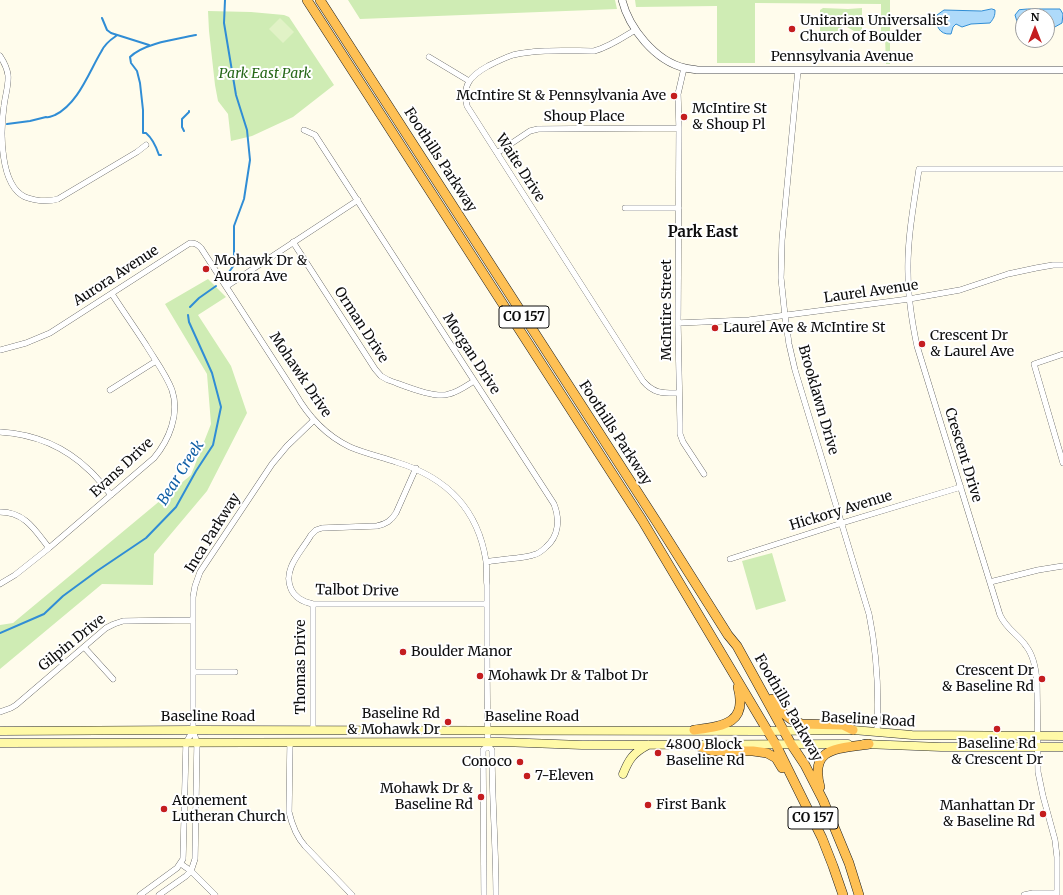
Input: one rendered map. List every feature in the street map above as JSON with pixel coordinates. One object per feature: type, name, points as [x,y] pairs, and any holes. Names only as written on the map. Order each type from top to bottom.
[{"type":"highway","name":"Foothills Parkway","points":[[307,0],[642,520],[776,745],[831,859],[843,895]]},
{"type":"highway","name":"Foothills Parkway","points":[[320,0],[728,635],[737,646],[791,744],[805,765],[823,800],[850,863],[859,895]]},
{"type":"highway","points":[[737,646],[744,653],[773,701],[787,717],[797,723],[802,724],[843,725],[853,730]]},
{"type":"highway","points":[[694,730],[714,727],[731,721],[739,712],[740,697],[730,668]]},
{"type":"highway","points":[[823,800],[817,773],[818,764],[823,756],[834,750],[869,744]]},
{"type":"highway","points":[[698,746],[713,751],[760,751],[767,752],[772,755],[776,758],[800,804],[813,819]]},
{"type":"main road","name":"Baseline Road","points":[[0,731],[853,730],[912,735],[1063,736]]},
{"type":"main road","name":"Baseline Road","points":[[0,743],[487,744],[530,742],[559,745],[698,746],[869,744],[941,747],[1063,747]]},
{"type":"main road","points":[[623,774],[630,759],[637,752],[649,745]]},
{"type":"street","name":"Pennsylvania Avenue","points":[[622,0],[627,16],[635,30],[645,42],[666,60],[684,68],[697,70],[1063,70]]},
{"type":"street","points":[[429,57],[469,81],[480,71],[500,60],[514,55],[533,52],[594,51],[603,49],[635,30]]},
{"type":"street","points":[[0,56],[4,61],[8,76],[0,142],[2,168],[7,180],[14,190],[21,196],[31,199],[58,199],[137,152],[146,145]]},
{"type":"street","name":"McIntire Street","points":[[684,68],[678,94],[678,323],[680,434],[683,442],[704,474]]},
{"type":"street","name":"Brooklawn Drive","points":[[798,70],[782,240],[781,278],[785,316],[795,370],[869,614],[874,637],[877,669],[877,732]]},
{"type":"street","name":"Waite Drive","points":[[469,81],[465,98],[467,106],[643,381],[648,386],[661,393],[679,393]]},
{"type":"street","name":"Shoup Place","points":[[497,153],[530,130],[679,128]]},
{"type":"street","name":"Morgan Drive","points":[[304,130],[315,135],[554,504],[558,520],[557,529],[550,544],[541,552],[534,555],[486,562]]},
{"type":"street","name":"Crescent Drive","points":[[1057,894],[1057,857],[1055,840],[1040,782],[1038,767],[1036,668],[1026,646],[1007,628],[1002,620],[917,346],[912,317],[908,273],[909,250],[919,169],[1063,169]]},
{"type":"street","points":[[227,286],[358,200]]},
{"type":"street","points":[[625,208],[679,208]]},
{"type":"street","name":"Orman Drive","points":[[293,242],[381,376],[388,380],[439,396],[455,392],[474,381]]},
{"type":"street","name":"Aurora Avenue","points":[[0,350],[26,343],[50,333],[190,243],[197,244],[201,248],[227,286]]},
{"type":"street","name":"Laurel Avenue","points":[[678,323],[733,322],[910,299],[960,290],[1008,274],[1053,265],[1063,265]]},
{"type":"street","name":"Mohawk Drive","points":[[227,286],[303,406],[322,429],[338,441],[352,448],[416,468],[437,480],[453,493],[472,518],[479,532],[486,562],[487,744]]},
{"type":"street","name":"Evans Drive","points":[[0,584],[15,575],[49,548],[154,458],[168,439],[172,428],[174,410],[172,392],[156,361],[112,294]]},
{"type":"street","points":[[1063,354],[1034,364],[1063,463]]},
{"type":"street","points":[[110,390],[156,361]]},
{"type":"street","name":"Inca Parkway","points":[[191,871],[194,865],[196,851],[197,743],[193,730],[192,620],[195,586],[200,572],[272,464],[287,446],[314,420]]},
{"type":"street","points":[[0,432],[34,437],[64,450],[89,470],[111,495]]},
{"type":"street","name":"Talbot Drive","points":[[416,468],[390,525],[322,528],[316,530],[311,535],[289,570],[289,584],[293,593],[306,603],[313,604],[487,604]]},
{"type":"street","name":"Hickory Avenue","points":[[730,559],[960,487]]},
{"type":"street","points":[[0,512],[15,514],[31,524],[49,548]]},
{"type":"street","points":[[990,582],[1038,570],[1063,566]]},
{"type":"street","name":"Thomas Drive","points":[[313,604],[313,730]]},
{"type":"street","name":"Gilpin Drive","points":[[0,712],[16,705],[106,628],[114,624],[123,621],[192,620]]},
{"type":"street","points":[[84,647],[113,679]]},
{"type":"street","points":[[193,672],[235,672]]},
{"type":"street","name":"Inca Parkway","points":[[180,864],[183,859],[186,743],[193,730]]},
{"type":"street","points":[[290,743],[289,812],[291,822],[298,838],[352,895]]},
{"type":"street","points":[[484,895],[483,750],[487,744],[492,750],[496,895]]},
{"type":"street","points":[[140,895],[172,872],[180,864],[191,871],[215,895]]},
{"type":"street","points":[[159,895],[191,871]]},
{"type":"street","points":[[1024,895],[1033,893],[1057,894]]},
{"type":"green space","points":[[348,0],[615,0],[617,9],[360,19]]},
{"type":"green space","points":[[635,0],[890,0],[890,64],[886,64],[885,37],[881,37],[881,4],[755,3],[755,63],[717,63],[717,6],[636,7]]},
{"type":"green space","points":[[823,8],[862,8],[862,31],[854,31],[847,27],[843,27],[835,34],[823,34],[820,31],[820,10]]},
{"type":"green space","name":"Park East Park","points":[[208,11],[251,12],[284,15],[289,17],[334,85],[293,117],[252,136],[231,141],[228,114],[218,101],[215,85]]},
{"type":"green space","points":[[280,18],[294,32],[283,43],[269,29]]},
{"type":"green space","points":[[208,279],[226,297],[198,315],[231,366],[247,413],[207,491],[154,554],[153,585],[102,584],[0,669],[0,625],[13,623],[191,475],[211,424],[207,374],[165,304]]},
{"type":"green space","points":[[772,553],[786,601],[756,610],[742,561]]},
{"type":"water","points":[[992,9],[995,10],[995,14],[990,23],[971,24],[962,27],[956,24],[953,27],[951,34],[943,33],[937,26],[937,15],[944,10],[981,11]]},
{"type":"water","points":[[1055,9],[1060,9],[1063,14],[1062,23],[1055,27]]},
{"type":"waterway","name":"Bear Creek","points":[[225,0],[224,23],[236,95],[247,130],[250,160],[244,199],[234,226],[234,265],[229,272]]},
{"type":"waterway","points":[[102,18],[107,30],[111,33],[149,45]]},
{"type":"waterway","points":[[161,155],[159,155],[151,138],[146,133],[143,133],[143,110],[140,83],[137,71],[131,63],[130,57],[136,52],[152,45],[196,35]]},
{"type":"waterway","points":[[7,124],[50,117],[63,110],[82,87],[104,47],[116,36]]},
{"type":"waterway","points":[[184,131],[182,127],[182,119],[189,111]]},
{"type":"waterway","name":"Bear Creek","points":[[190,307],[199,298],[216,286]]},
{"type":"waterway","name":"Bear Creek","points":[[0,633],[44,614],[63,596],[146,538],[176,507],[196,471],[213,445],[221,407],[212,373],[189,322],[188,315]]},
{"type":"place","name":"Unitarian Universalist Church of Boulder","points":[[792,29]]},
{"type":"place","name":"McIntire St & Pennsylvania Ave","points":[[674,96]]},
{"type":"place","name":"McIntire St & Shoup Pl","points":[[684,117]]},
{"type":"place","name":"Mohawk Dr & Aurora Ave","points":[[206,269]]},
{"type":"place","name":"Laurel Ave & McIntire St","points":[[715,328]]},
{"type":"place","name":"Crescent Dr & Laurel Ave","points":[[922,344]]},
{"type":"place","name":"Boulder Manor","points":[[403,652]]},
{"type":"place","name":"Mohawk Dr & Talbot Dr","points":[[480,676]]},
{"type":"place","name":"Crescent Dr & Baseline Rd","points":[[1042,679]]},
{"type":"place","name":"Baseline Rd & Mohawk Dr","points":[[448,722]]},
{"type":"place","name":"Baseline Rd & Crescent Dr","points":[[997,729]]},
{"type":"place","name":"4800 Block Baseline Rd","points":[[658,753]]},
{"type":"place","name":"Conoco","points":[[520,762]]},
{"type":"place","name":"7-Eleven","points":[[527,776]]},
{"type":"place","name":"Mohawk Dr & Baseline Rd","points":[[481,797]]},
{"type":"place","name":"First Bank","points":[[648,805]]},
{"type":"place","name":"Atonement Lutheran Church","points":[[164,809]]},
{"type":"place","name":"Manhattan Dr & Baseline Rd","points":[[1043,814]]},
{"type":"district","name":"Park East","points":[[703,233]]}]
